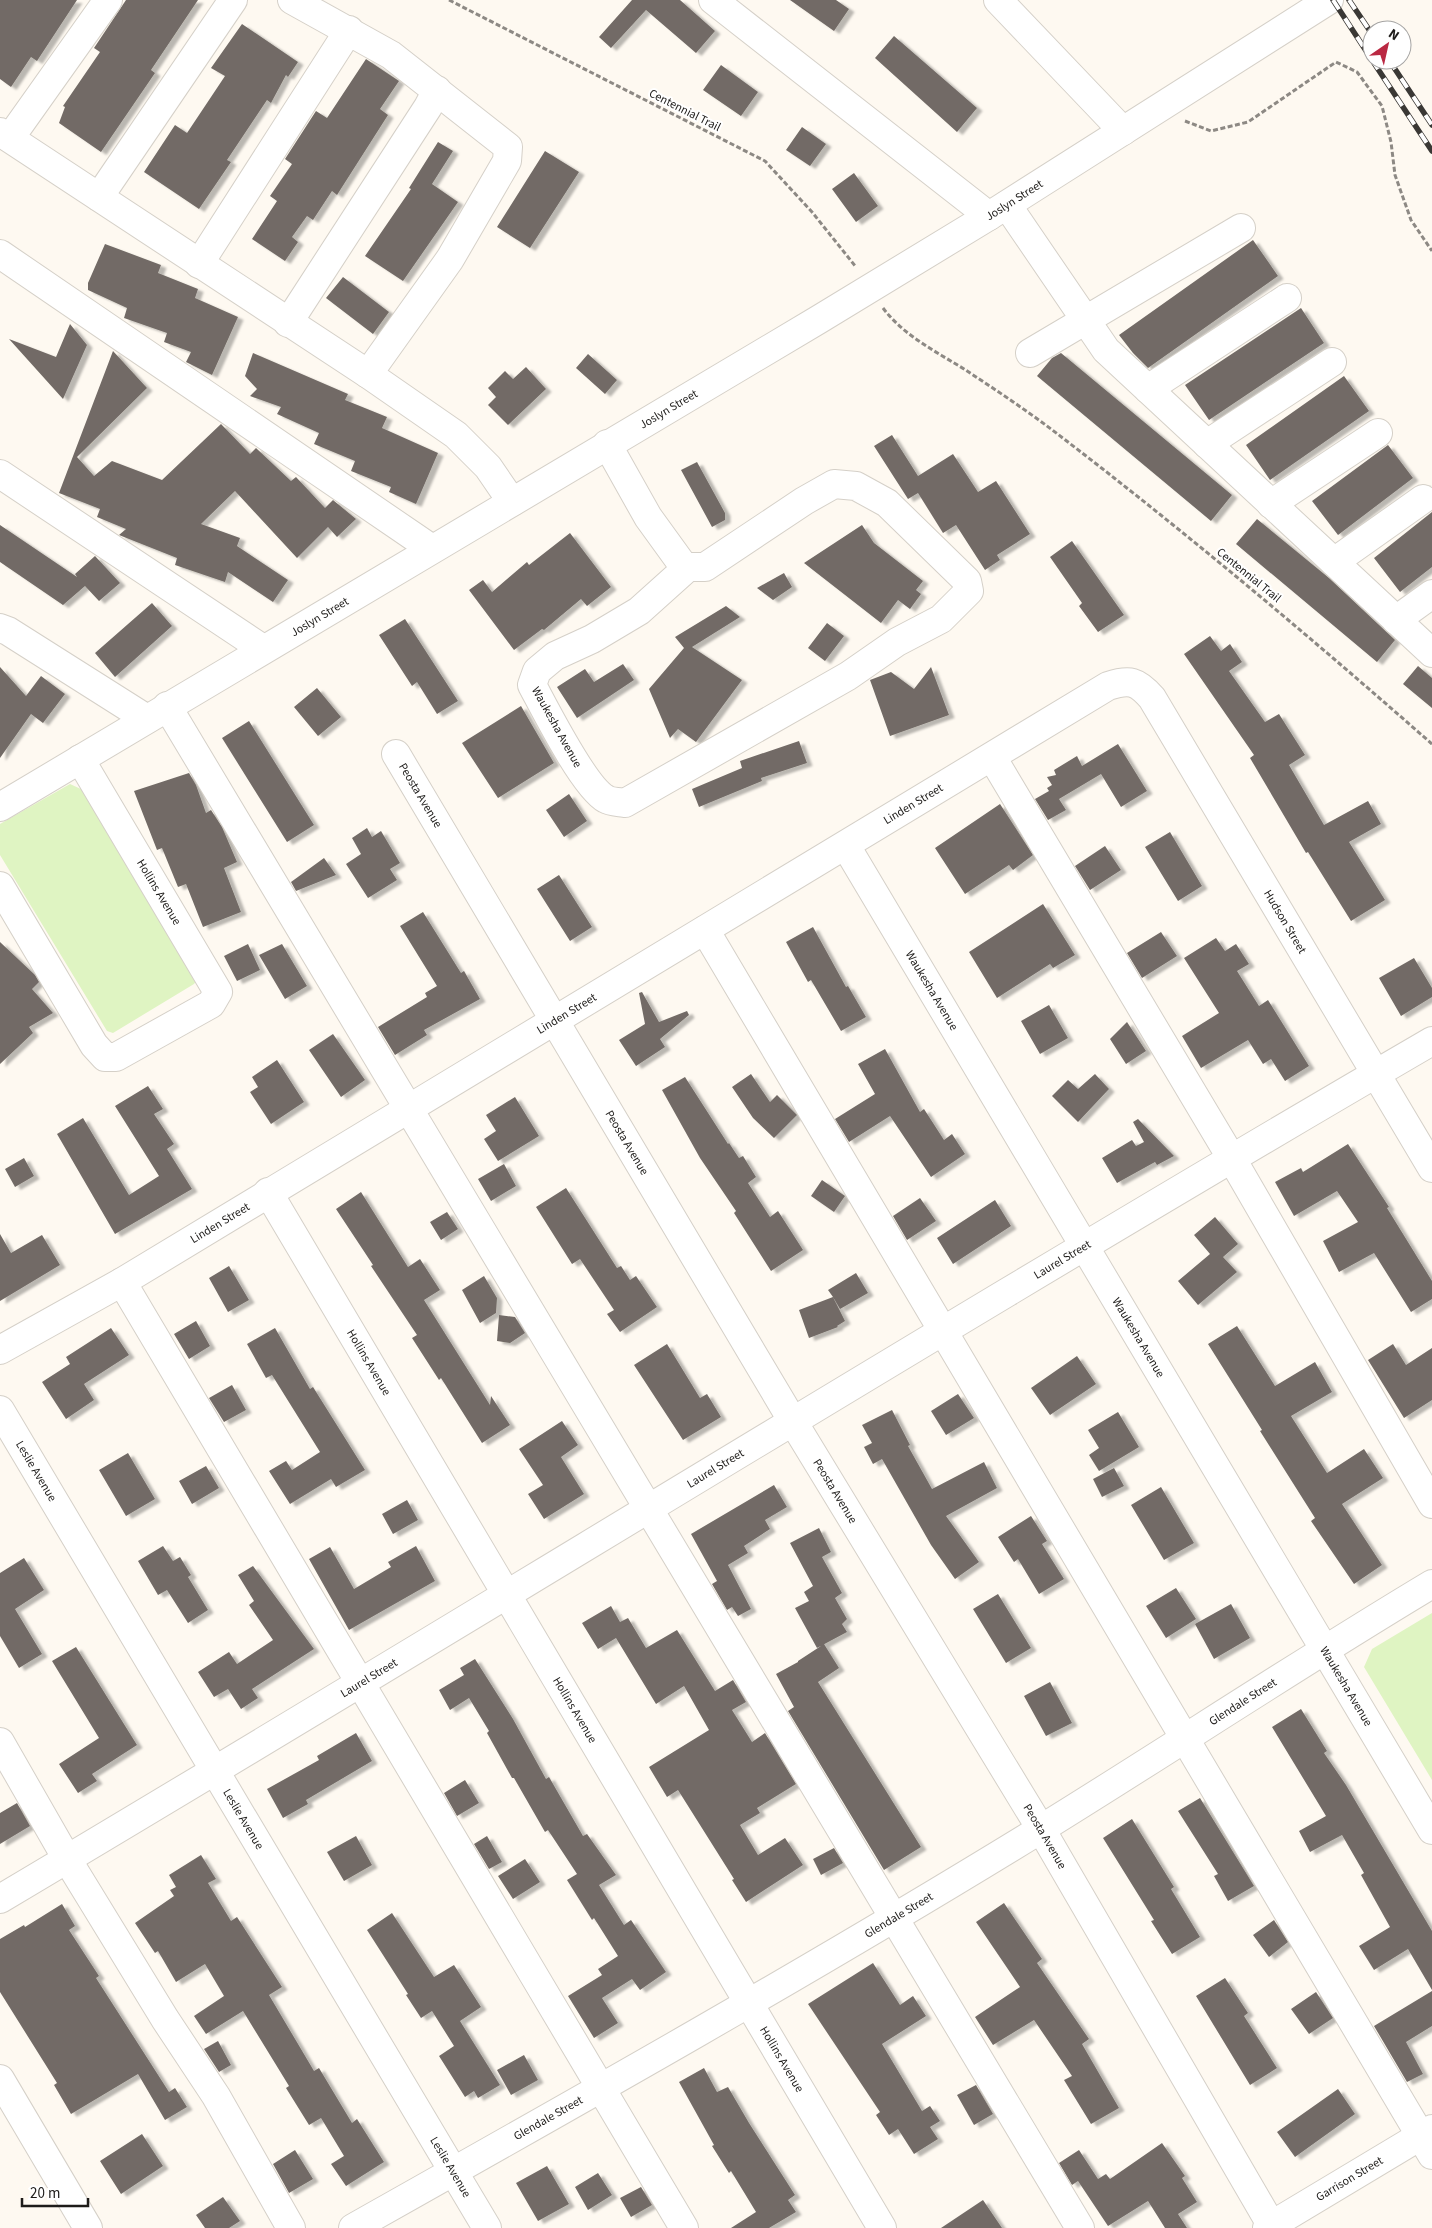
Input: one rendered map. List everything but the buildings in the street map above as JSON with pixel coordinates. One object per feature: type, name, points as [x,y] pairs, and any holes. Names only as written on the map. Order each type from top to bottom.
[{"type":"street","points":[[108,0],[5,135],[368,374],[456,435],[488,467],[512,502]]},
{"type":"street","points":[[99,197],[233,0]]},
{"type":"street","points":[[292,0],[391,55],[508,147],[507,161],[450,259],[368,374]]},
{"type":"street","points":[[713,0],[998,210],[1086,321],[1106,350],[1432,653]]},
{"type":"street","points":[[998,0],[1122,131]]},
{"type":"street","name":"Joslyn Street","points":[[0,806],[263,648],[512,502],[998,210],[1329,0]]},
{"type":"street","points":[[199,264],[349,30]]},
{"type":"street","points":[[288,323],[428,107],[437,90]]},
{"type":"street","points":[[1030,353],[1241,228]]},
{"type":"street","points":[[0,254],[432,549]]},
{"type":"street","points":[[1148,389],[1287,298]]},
{"type":"street","points":[[1207,444],[1332,362]]},
{"type":"street","points":[[1272,504],[1378,433]]},
{"type":"street","points":[[607,444],[648,517],[682,564],[688,567]]},
{"type":"street","points":[[0,474],[263,648]]},
{"type":"street","name":"Waukesha Avenue","points":[[834,484],[856,486],[887,503],[967,581],[969,591],[941,619],[897,642],[848,676],[625,803],[606,800],[588,781],[553,724],[532,685],[537,671],[555,656],[592,639],[639,611],[688,567],[705,567],[804,501],[834,484]]},
{"type":"street","points":[[1334,562],[1422,500]]},
{"type":"street","points":[[1396,620],[1432,594]]},
{"type":"street","points":[[0,628],[157,713],[408,1108],[1080,2228]]},
{"type":"street","name":"Linden Street","points":[[0,1350],[122,1282],[1108,686],[1121,682],[1133,682]]},
{"type":"street","name":"Hudson Street","points":[[1133,682],[1144,688],[1152,698],[1432,1168]]},
{"type":"street","name":"Peosta Avenue","points":[[396,754],[792,1420],[1041,1829],[1270,2227]]},
{"type":"street","points":[[992,757],[1232,1159],[1432,1504]]},
{"type":"street","name":"Hollins Avenue","points":[[0,886],[94,1045],[105,1057],[116,1057],[211,1004],[218,992],[80,759]]},
{"type":"street","name":"Waukesha Avenue","points":[[846,846],[1432,1830]]},
{"type":"street","points":[[705,930],[1184,1738],[1428,2140]]},
{"type":"street","name":"Laurel Street","points":[[0,1899],[360,1684],[792,1420],[1432,1041]]},
{"type":"street","name":"Hollins Avenue","points":[[268,1192],[882,2228]]},
{"type":"street","points":[[122,1282],[684,2228]]},
{"type":"street","name":"Leslie Avenue","points":[[0,1410],[487,2228]]},
{"type":"street","name":"Glendale Street","points":[[353,2228],[749,2003],[1041,1829],[1323,1649],[1432,1584]]},
{"type":"street","points":[[0,1742],[67,1859],[165,2019],[216,2096],[290,2228]]},
{"type":"street","points":[[0,2079],[88,2228]]},
{"type":"street","name":"Garrison Street","points":[[1270,2227],[1428,2140]]},
{"type":"path","name":"Centennial Trail","points":[[450,0],[765,161],[812,212],[871,286],[884,309],[900,328],[978,378],[1048,427],[1151,506],[1316,642],[1432,744]]},
{"type":"path","points":[[1157,109],[1210,132],[1248,122],[1336,62],[1357,72],[1382,106],[1391,142],[1395,175],[1411,220],[1432,252]]},
{"type":"green space","points":[[70,784],[83,790],[197,980],[194,984],[113,1033],[107,1031],[0,855],[0,824]]},
{"type":"green space","points":[[1432,1613],[1432,1780],[1364,1667],[1372,1649]]},
{"type":"railway","points":[[1333,0],[1362,45]]},
{"type":"railway","points":[[1349,0],[1363,20]]},
{"type":"railway","points":[[1379,70],[1432,151]]},
{"type":"railway","points":[[1396,70],[1432,125]]}]
